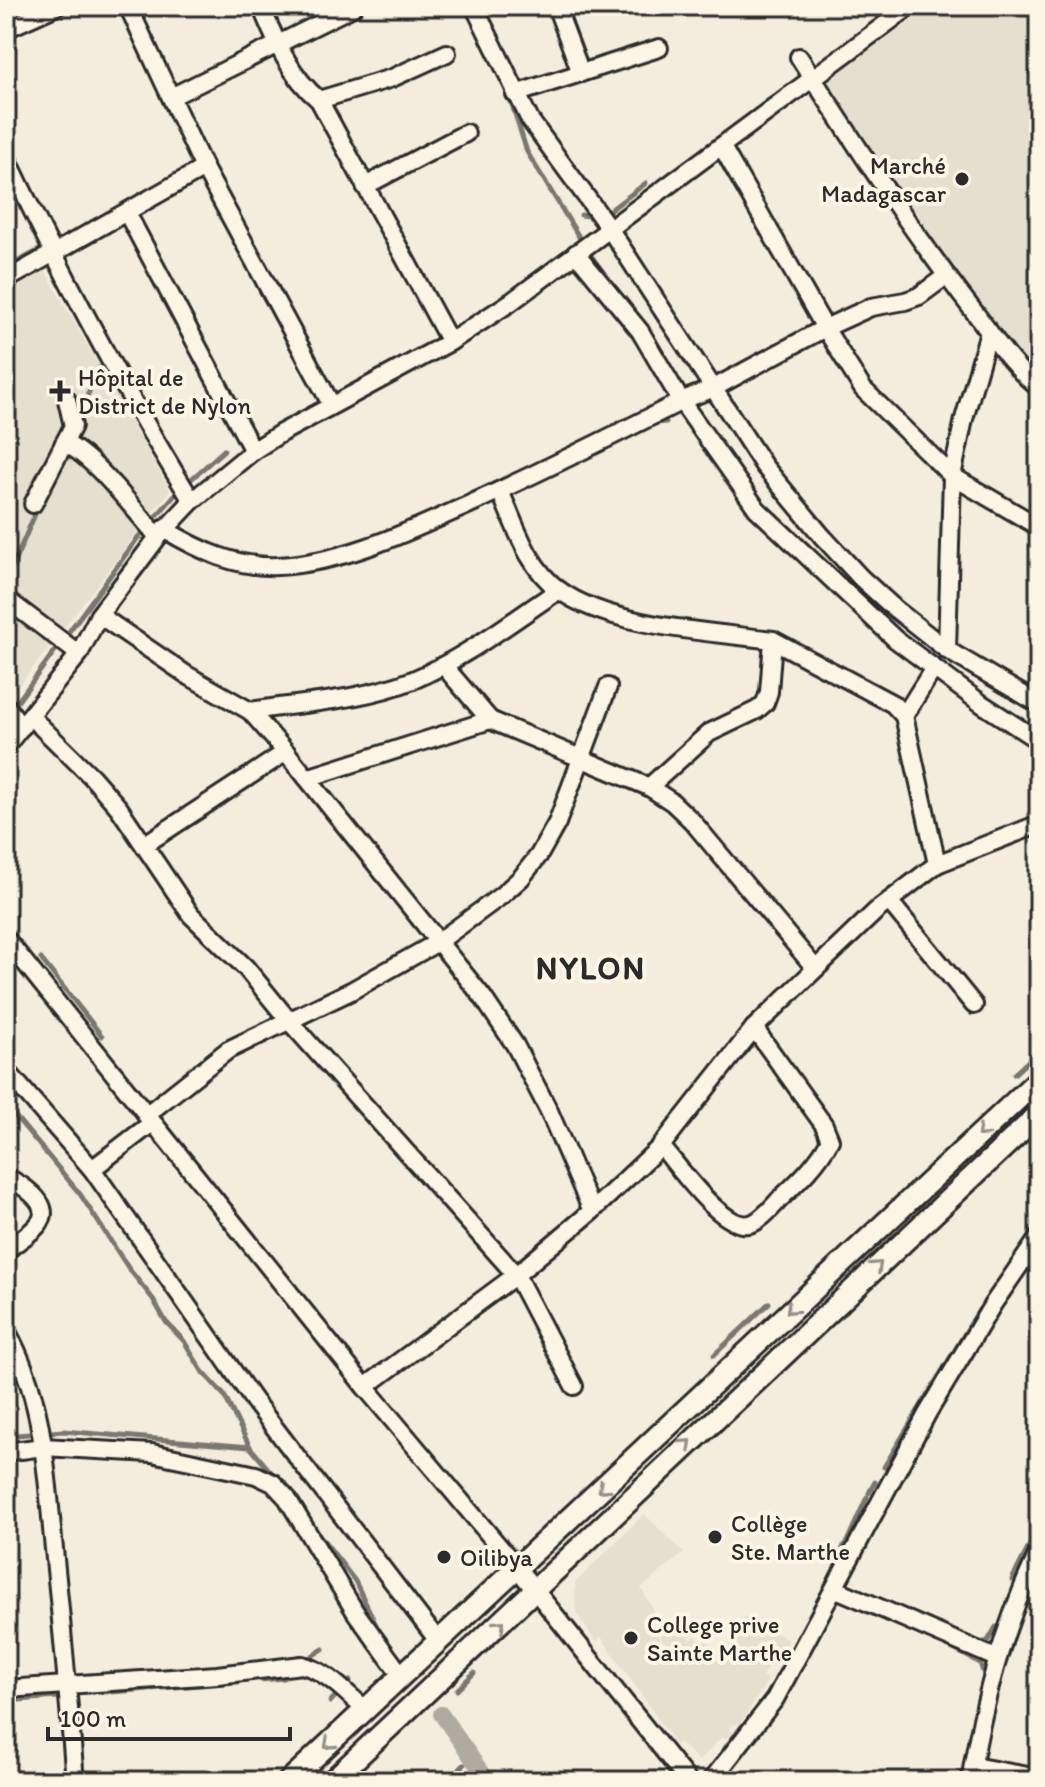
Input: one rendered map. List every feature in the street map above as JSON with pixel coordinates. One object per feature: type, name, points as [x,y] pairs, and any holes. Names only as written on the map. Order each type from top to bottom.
[{"type":"main road","points":[[289,1781],[1039,1079]]},
{"type":"main road","points":[[332,1781],[536,1592],[672,1459],[1039,1114]]},
{"type":"street","points":[[6,29],[57,6]]},
{"type":"street","points":[[128,6],[204,168],[331,404]]},
{"type":"street","points":[[261,6],[277,44],[294,72],[319,100],[450,342]]},
{"type":"street","points":[[474,6],[515,94],[544,141],[609,228],[764,466],[822,536],[894,608],[947,650],[1039,704]]},
{"type":"street","points":[[556,6],[581,73]]},
{"type":"street","points":[[6,746],[79,654],[99,615],[161,533],[192,501],[253,451],[331,404],[450,342],[511,302],[910,6]]},
{"type":"street","points":[[171,97],[353,7]]},
{"type":"street","points":[[515,94],[659,48]]},
{"type":"street","points":[[319,100],[392,78],[447,53]]},
{"type":"street","points":[[799,57],[946,276],[1014,364],[1039,388]]},
{"type":"street","points":[[365,186],[466,133]]},
{"type":"street","points":[[722,147],[863,389],[952,476],[1039,527]]},
{"type":"street","points":[[6,156],[53,255],[138,414],[192,501]]},
{"type":"street","points":[[6,280],[204,168]]},
{"type":"street","points":[[127,213],[253,451]]},
{"type":"street","points":[[582,248],[688,398],[757,509],[895,639],[982,704],[1039,741]]},
{"type":"street","points":[[64,443],[77,449],[161,533],[231,561],[276,566],[323,560],[392,538],[500,491],[712,389],[825,328],[871,307],[919,296],[946,276]]},
{"type":"street","points":[[947,650],[952,476],[964,419],[989,332]]},
{"type":"street","points":[[33,504],[73,421],[67,400]]},
{"type":"street","points":[[500,491],[532,560],[559,590],[606,613],[632,620],[773,640],[893,704],[904,716],[937,864]]},
{"type":"street","points":[[250,711],[375,691],[410,681],[444,666],[559,590]]},
{"type":"street","points":[[6,599],[79,654]]},
{"type":"street","points":[[99,615],[187,675],[250,711],[286,752],[482,996],[515,1045],[549,1111],[592,1211]]},
{"type":"street","points":[[649,787],[709,733],[765,703],[769,692],[773,640]]},
{"type":"street","points":[[444,666],[490,720],[649,787],[672,802],[692,821],[815,968]]},
{"type":"street","points":[[904,716],[934,668]]},
{"type":"street","points":[[92,1169],[228,1050],[351,991],[438,942],[521,878],[539,855],[557,823],[608,687]]},
{"type":"street","points":[[6,706],[92,777],[119,808],[191,915],[246,968],[290,1022],[516,1275],[574,1386]]},
{"type":"street","points":[[307,778],[490,720]]},
{"type":"street","points":[[144,845],[286,752]]},
{"type":"street","points":[[365,1387],[516,1275],[592,1211],[661,1146],[754,1028],[889,901],[937,864],[1039,824]]},
{"type":"street","points":[[889,901],[974,1005]]},
{"type":"street","points":[[6,939],[365,1387],[518,1569],[688,1781]]},
{"type":"street","points":[[661,1146],[720,1215],[741,1225],[752,1223],[765,1214],[820,1158],[830,1140],[824,1125],[754,1028]]},
{"type":"street","points":[[6,1070],[92,1169],[254,1401],[439,1642]]},
{"type":"street","points":[[6,1177],[33,1194],[42,1208],[43,1217],[40,1224],[6,1251]]},
{"type":"street","points":[[711,1781],[775,1699],[927,1414],[993,1304],[1039,1237]]},
{"type":"street","points":[[6,1330],[21,1357],[33,1392],[43,1447],[75,1781]]},
{"type":"street","points":[[6,1452],[43,1447],[152,1453],[256,1475],[273,1483],[287,1498],[356,1613],[402,1676]]},
{"type":"street","points":[[1039,1551],[996,1658],[971,1773],[1039,1778]]},
{"type":"street","points":[[836,1589],[996,1658]]},
{"type":"street","points":[[6,1689],[217,1675],[302,1665],[328,1677],[366,1710]]},
{"type":"shaded area","name":"Marché Madagascar","points":[[927,6],[1039,6],[1039,382],[953,279],[824,82],[861,49],[894,31]]},
{"type":"shaded area","name":"Hôpital de District de Nylon","points":[[45,271],[170,490],[12,695],[6,690],[6,292]]},
{"type":"shaded area","name":"College prive Sainte Marthe","points":[[644,1514],[684,1553],[641,1588],[659,1620],[652,1625],[670,1655],[673,1653],[660,1636],[677,1621],[692,1640],[695,1636],[702,1643],[706,1640],[724,1656],[745,1617],[789,1640],[775,1666],[769,1664],[762,1676],[768,1680],[740,1724],[734,1724],[729,1729],[732,1732],[725,1739],[722,1737],[699,1761],[679,1742],[676,1745],[601,1637],[596,1642],[576,1613],[575,1583]]},
{"type":"waterway","points":[[510,98],[527,152],[587,250],[612,284]]},
{"type":"waterway","points":[[605,214],[646,183]]},
{"type":"waterway","points":[[581,215],[596,217]]},
{"type":"waterway","points":[[6,268],[45,247]]},
{"type":"waterway","points":[[660,351],[688,397]]},
{"type":"waterway","points":[[76,422],[99,368]]},
{"type":"waterway","points":[[655,423],[666,422]]},
{"type":"waterway","points":[[188,482],[224,450]]},
{"type":"waterway","points":[[18,701],[140,535],[174,496]]},
{"type":"waterway","points":[[6,590],[7,579],[39,505]]},
{"type":"waterway","points":[[978,692],[997,704]]},
{"type":"waterway","points":[[41,959],[102,1036]]},
{"type":"waterway","points":[[1014,1074],[1039,1051]]},
{"type":"waterway","points":[[6,1105],[80,1194],[166,1322],[224,1395],[250,1447],[276,1478]]},
{"type":"waterway","points":[[714,1355],[769,1303]]},
{"type":"waterway","points":[[884,1467],[979,1310]]},
{"type":"waterway","points":[[6,1436],[63,1431],[250,1447]]},
{"type":"waterway","points":[[869,1493],[875,1482]]},
{"type":"waterway","points":[[846,1544],[867,1497]]},
{"type":"waterway","points":[[311,1524],[355,1581],[380,1633]]},
{"type":"waterway","points":[[1012,1580],[1039,1527]]},
{"type":"waterway","points":[[834,1569],[844,1546]]},
{"type":"waterway","points":[[821,1596],[833,1571]]},
{"type":"waterway","points":[[978,1644],[988,1641],[996,1627]]},
{"type":"waterway","points":[[950,1647],[980,1663],[985,1678]]},
{"type":"waterway","points":[[304,1661],[323,1649]]},
{"type":"waterway","points":[[261,1680],[284,1678],[290,1672]]},
{"type":"waterway","points":[[457,1690],[474,1673]]},
{"type":"waterway","points":[[330,1702],[350,1681]]},
{"type":"waterway","points":[[112,1692],[238,1682]]},
{"type":"waterway","points":[[6,1701],[58,1697]]},
{"type":"waterway","points":[[441,1714],[488,1781]]},
{"type":"waterway","points":[[722,1752],[742,1726]]},
{"type":"waterway","points":[[448,1781],[464,1765]]},
{"type":"place","name":"Marché Madagascar","points":[[962,179]]},
{"type":"place","name":"Hôpital de District de Nylon","points":[[60,391]]},
{"type":"place","name":"Collège Ste. Marthe","points":[[715,1537]]},
{"type":"place","name":"Oilibya","points":[[444,1557]]},
{"type":"place","name":"College prive Sainte Marthe","points":[[631,1638]]},
{"type":"district","name":"NYLON","points":[[591,968]]}]
